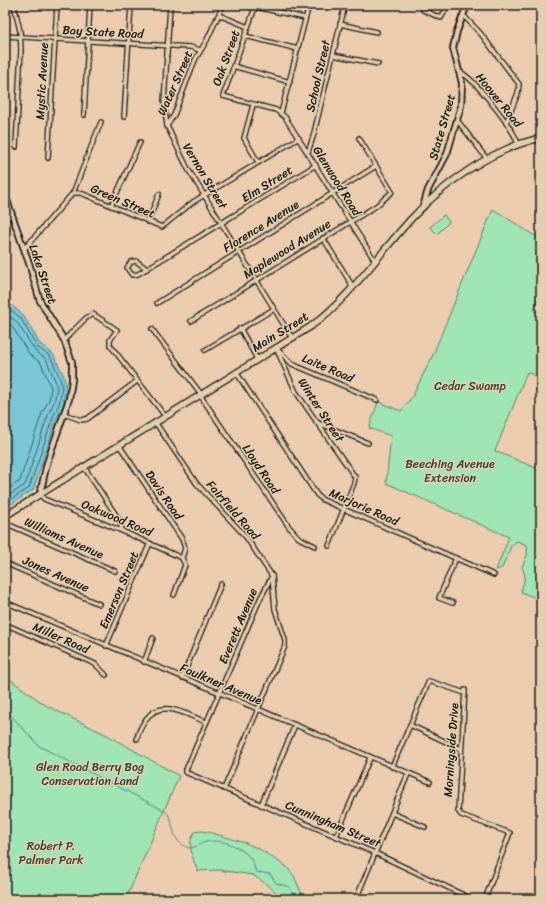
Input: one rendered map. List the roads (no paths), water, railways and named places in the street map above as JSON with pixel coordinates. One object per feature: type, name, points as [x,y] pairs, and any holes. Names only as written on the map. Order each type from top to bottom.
[{"type":"main road","name":"Main Street","points":[[5,516],[292,338],[324,316],[353,287],[423,207],[468,171],[487,159],[518,144],[541,138]]},
{"type":"street","points":[[14,5],[21,37],[16,147]]},
{"type":"street","name":"Mystic Avenue","points":[[48,158],[57,5]]},
{"type":"street","points":[[84,115],[90,5]]},
{"type":"street","points":[[124,117],[131,5]]},
{"type":"street","name":"Vernon Street","points":[[170,5],[164,109],[167,126],[178,151],[292,338]]},
{"type":"street","name":"Water Street","points":[[167,126],[174,115],[200,50],[223,5]]},
{"type":"street","points":[[258,162],[244,138],[253,105],[281,113],[309,5]]},
{"type":"street","name":"School Street","points":[[308,152],[314,137],[345,5]]},
{"type":"street","points":[[423,10],[442,18],[448,5]]},
{"type":"street","name":"State Street","points":[[423,207],[428,190],[445,158],[463,95],[460,72],[453,48],[457,31],[468,5]]},
{"type":"street","points":[[256,6],[305,18]]},
{"type":"street","name":"Oak Street","points":[[253,105],[223,96],[256,6]]},
{"type":"street","points":[[219,14],[248,27]]},
{"type":"street","points":[[463,15],[481,34],[517,82],[519,87],[506,123]]},
{"type":"street","points":[[340,24],[377,32]]},
{"type":"street","name":"Bay State Road","points":[[5,36],[190,47],[200,50]]},
{"type":"street","points":[[245,36],[298,49]]},
{"type":"street","points":[[333,55],[378,64]]},
{"type":"street","points":[[233,66],[290,82]]},
{"type":"street","name":"Hoover Road","points":[[460,72],[472,81],[506,123],[514,134],[518,144]]},
{"type":"street","name":"Glenwood Road","points":[[281,113],[308,152],[375,261]]},
{"type":"street","points":[[457,120],[487,159]]},
{"type":"street","points":[[24,249],[72,193],[101,122]]},
{"type":"street","points":[[204,195],[299,138]]},
{"type":"street","points":[[359,138],[376,166]]},
{"type":"street","points":[[111,206],[140,142]]},
{"type":"street","name":"Elm Street","points":[[147,269],[136,261],[131,262],[127,268],[130,273],[134,275],[147,269],[316,165]]},
{"type":"street","name":"Maplewood Avenue","points":[[191,321],[380,203],[392,192],[376,166]]},
{"type":"street","name":"Florence Avenue","points":[[157,304],[376,166]]},
{"type":"street","name":"Green Street","points":[[72,193],[81,194],[159,227],[165,226],[183,209],[204,195]]},
{"type":"street","points":[[148,222],[159,194]]},
{"type":"street","name":"Lake Street","points":[[5,195],[40,301],[64,340],[70,356],[72,386],[47,463],[40,494]]},
{"type":"street","points":[[5,219],[12,215]]},
{"type":"street","points":[[323,238],[353,287]]},
{"type":"street","points":[[205,350],[274,309]]},
{"type":"street","points":[[64,340],[86,318],[93,314],[117,330],[110,340],[110,345],[165,416]]},
{"type":"street","points":[[240,328],[257,359]]},
{"type":"street","name":"Lloyd Road","points":[[152,329],[200,394],[289,527],[299,538],[315,546]]},
{"type":"street","name":"Laite Road","points":[[276,348],[292,364],[377,400]]},
{"type":"street","name":"Winter Street","points":[[276,348],[292,386],[355,479],[344,509]]},
{"type":"street","name":"Marjorie Road","points":[[236,372],[317,495],[326,503],[344,509],[494,575]]},
{"type":"street","points":[[64,414],[78,419],[87,419],[137,381]]},
{"type":"street","name":"Fairfield Road","points":[[155,422],[197,484],[246,537],[272,576],[275,609],[285,640],[285,646],[257,710]]},
{"type":"street","points":[[316,422],[368,443]]},
{"type":"street","name":"Davis Road","points":[[119,445],[182,539],[185,548],[182,558]]},
{"type":"street","points":[[84,467],[120,522],[122,530]]},
{"type":"street","name":"Oakwood Road","points":[[40,494],[44,500],[122,530],[182,558]]},
{"type":"street","points":[[329,546],[344,509]]},
{"type":"street","name":"Williams Avenue","points":[[5,523],[115,571]]},
{"type":"street","name":"Emerson Street","points":[[106,646],[150,543]]},
{"type":"street","points":[[174,595],[185,563],[182,558]]},
{"type":"street","points":[[453,603],[439,598],[456,558]]},
{"type":"street","name":"Jones Avenue","points":[[5,563],[99,604]]},
{"type":"street","name":"Everett Avenue","points":[[185,772],[260,599],[272,576]]},
{"type":"street","points":[[182,678],[221,584]]},
{"type":"street","name":"Faulkner Avenue","points":[[5,602],[370,758],[430,782]]},
{"type":"street","name":"Miller Road","points":[[5,624],[96,664],[106,674]]},
{"type":"street","points":[[144,662],[154,638]]},
{"type":"street","name":"Morningside Drive","points":[[410,725],[429,680],[465,691],[458,811],[461,815],[510,833],[485,899]]},
{"type":"street","points":[[137,738],[138,732],[147,718],[159,709],[173,709],[206,722]]},
{"type":"street","points":[[224,789],[257,710]]},
{"type":"street","points":[[261,805],[295,725]]},
{"type":"street","points":[[392,767],[410,725],[461,749]]},
{"type":"street","points":[[336,836],[370,758]]},
{"type":"street","name":"Cunningham Street","points":[[185,772],[375,853],[472,899]]},
{"type":"street","points":[[356,899],[408,774]]},
{"type":"street","points":[[392,813],[425,827]]},
{"type":"water","points":[[5,300],[23,315],[40,344],[53,354],[64,376],[66,388],[63,405],[57,418],[33,490],[5,508]]},
{"type":"waterway","points":[[5,709],[39,746],[165,811],[170,819],[176,838],[186,847],[192,848],[212,841],[232,845],[248,856],[253,862],[256,872],[270,874],[276,883],[290,887],[294,899]]},
{"type":"park label","name":"Cedar Swamp","points":[[470,386]]},
{"type":"park label","name":"Beeching Avenue Extension","points":[[450,471]]},
{"type":"park label","name":"Glen Road Berry Bog Conservation Land","points":[[90,774]]},
{"type":"park label","name":"Robert P. Palmer Park","points":[[51,853]]}]
